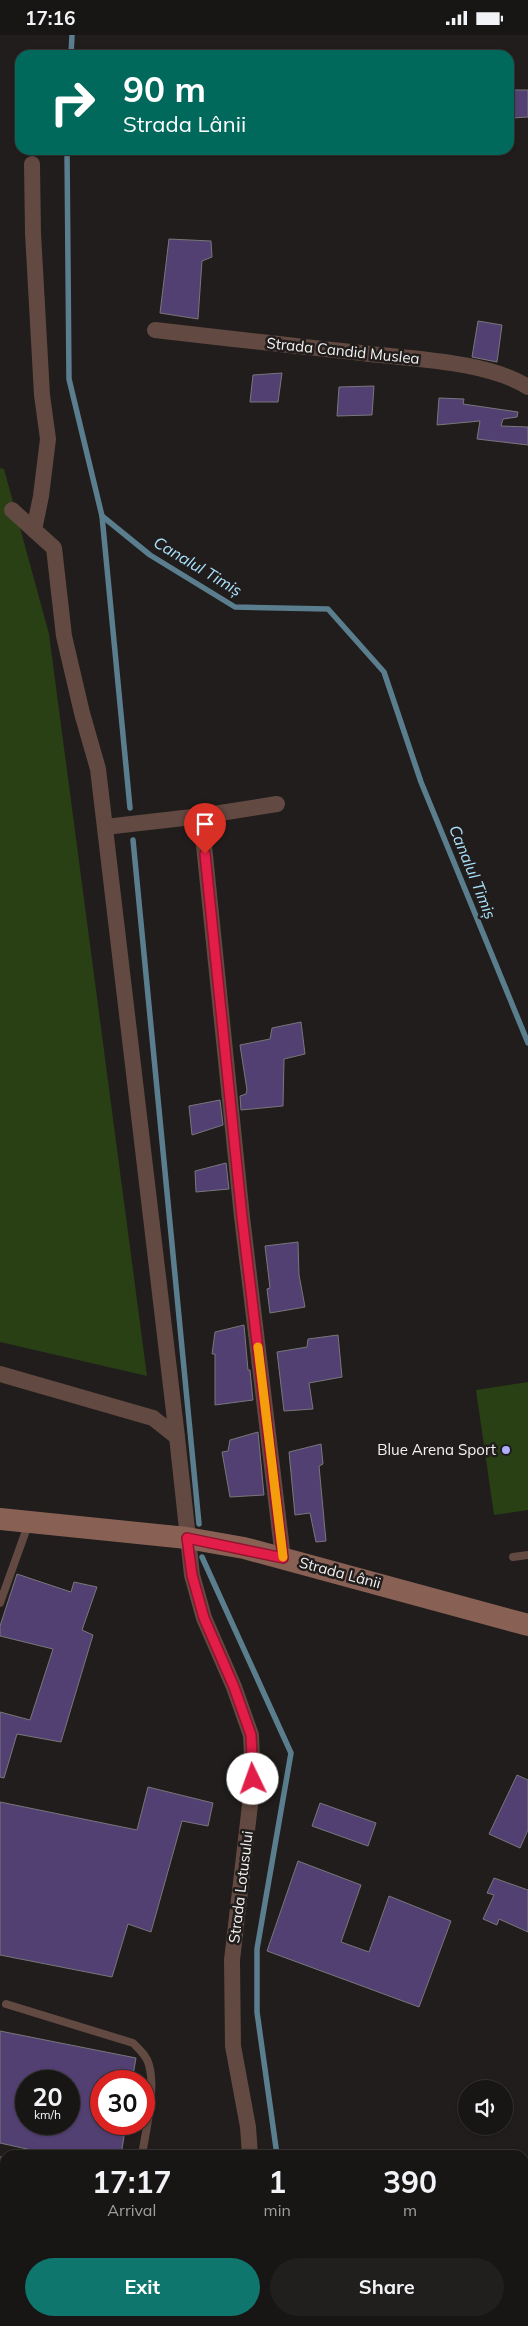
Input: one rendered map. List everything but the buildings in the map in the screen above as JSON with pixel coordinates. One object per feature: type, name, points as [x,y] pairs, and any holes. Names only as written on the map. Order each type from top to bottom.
[{"type":"main road","name":"Strada Lânii","points":[[0,1519],[187,1538],[283,1558],[528,1625]]},
{"type":"street","points":[[32,165],[33,233],[42,386],[48,439],[41,496],[34,530]]},
{"type":"street","name":"Strada Candid Muslea","points":[[155,330],[451,363],[501,375],[528,387]]},
{"type":"street","name":"Strada Lotusului","points":[[12,510],[54,548],[64,636],[82,713],[98,769],[192,1575],[204,1618],[234,1687],[251,1735],[253,1779],[232,1960],[233,2046],[248,2127],[250,2150]]},
{"type":"street","points":[[105,827],[201,816],[277,804]]},
{"type":"street","points":[[201,816],[242,1217],[283,1558]]},
{"type":"street","points":[[0,1375],[153,1418],[177,1437]]},
{"type":"lane","points":[[0,1603],[29,1522]]},
{"type":"lane","points":[[513,1557],[528,1555]]},
{"type":"lane","points":[[6,2004],[133,2043],[144,2054],[149,2063],[152,2081],[143,2150]]},
{"type":"green space","points":[[0,468],[4,469],[49,634],[147,1376],[0,1342]]},
{"type":"green space","name":"Blue Arena Sport","points":[[528,1382],[528,1510],[494,1515],[476,1390]]},
{"type":"waterway","name":"Canalul Timiș","points":[[71,50],[72,35]]},
{"type":"waterway","name":"Canalul Timiș","points":[[67,155],[69,379],[102,516],[150,555],[235,607],[328,609],[384,672],[421,782],[528,1043]]},
{"type":"waterway","points":[[102,516],[130,808]]},
{"type":"waterway","points":[[133,840],[199,1524]]},
{"type":"waterway","points":[[202,1557],[291,1753],[257,1949],[257,2012],[276,2150]]},
{"type":"slow traffic","points":[[258,1347],[283,1557]]},
{"type":"place","name":"Blue Arena Sport","points":[[506,1450]]},
{"type":"route","points":[[205,854],[242,1217],[283,1558],[220,1543],[187,1538],[192,1575],[204,1618],[234,1687],[251,1735],[253,1779]]}]
